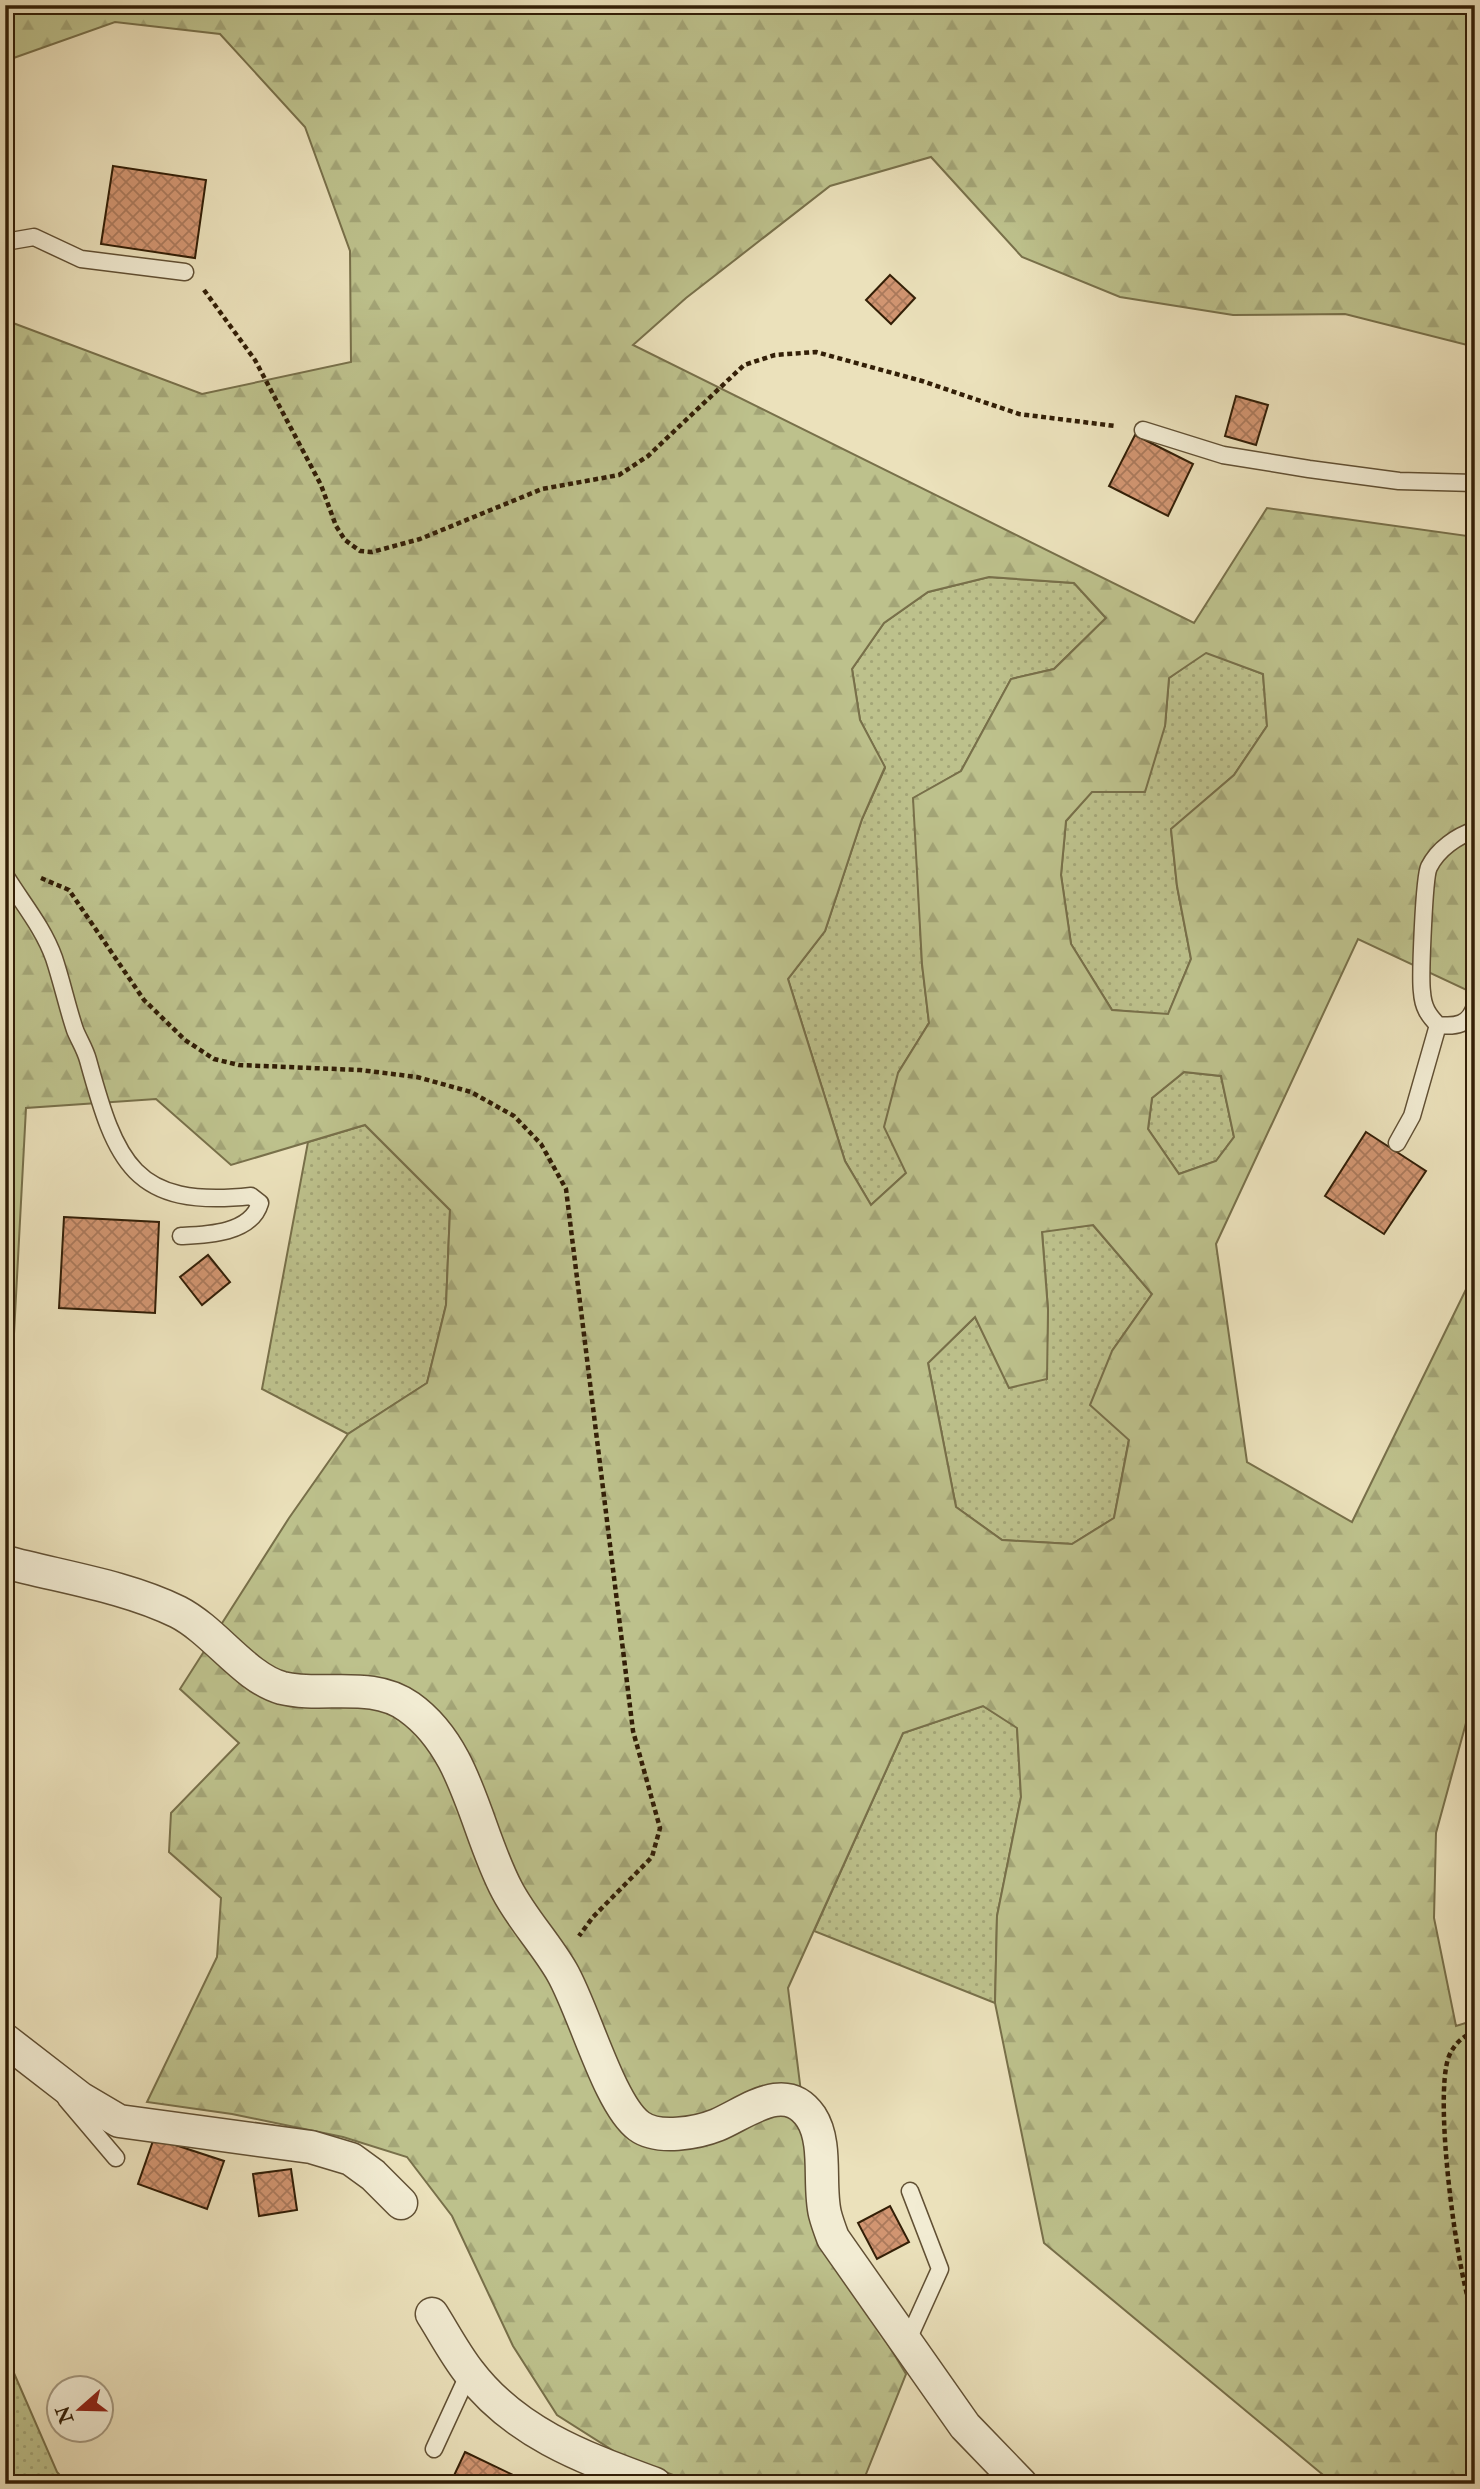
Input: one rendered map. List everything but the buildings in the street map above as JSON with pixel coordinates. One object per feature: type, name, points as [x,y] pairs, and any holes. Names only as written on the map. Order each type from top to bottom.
[{"type":"street","points":[[5,1562],[138,1597],[176,1611],[214,1637],[249,1670],[279,1687],[314,1693],[350,1690],[389,1696],[410,1707],[440,1740],[476,1808],[488,1852],[508,1893],[558,1964],[576,1996],[621,2104],[640,2127],[660,2133],[690,2132],[717,2125],[754,2104],[780,2098],[798,2104],[811,2117],[818,2136],[824,2214],[833,2238],[965,2426],[1021,2484]]},
{"type":"street","points":[[5,2040],[49,2076],[119,2121],[311,2147],[351,2159],[373,2175],[401,2203]]},
{"type":"street","points":[[432,2314],[470,2373],[507,2413],[552,2443],[655,2484]]},
{"type":"lane","points":[[5,242],[34,237],[81,259],[185,272]]},
{"type":"lane","points":[[1143,430],[1223,455],[1297,467],[1399,481],[1475,483]]},
{"type":"lane","points":[[1475,830],[1463,834],[1443,849],[1428,868],[1422,993],[1428,1015],[1438,1025],[1459,1026],[1472,1017],[1475,1006]]},
{"type":"lane","points":[[7,878],[39,926],[54,957],[94,1088],[114,1143],[128,1166],[152,1185],[184,1198],[251,1196],[260,1203],[258,1209],[228,1231],[181,1236]]},
{"type":"lane","points":[[1397,1143],[1412,1116],[1438,1025]]},
{"type":"lane","points":[[49,2076],[85,2124],[116,2158]]},
{"type":"lane","points":[[907,2342],[940,2269],[910,2191]]},
{"type":"lane","points":[[434,2449],[470,2373]]},
{"type":"path","points":[[185,272],[205,292],[255,360],[321,485],[336,526],[345,540],[360,551],[372,552],[420,539],[542,489],[619,475],[648,456],[744,365],[775,355],[816,352],[922,381],[1019,414],[1143,430]]},
{"type":"path","points":[[7,878],[40,878],[69,890],[144,1000],[185,1040],[214,1059],[239,1065],[360,1070],[417,1077],[471,1092],[514,1116],[541,1144],[566,1189],[634,1731],[660,1828],[652,1857],[593,1917],[558,1964]]},
{"type":"path","points":[[1475,2031],[1458,2040],[1448,2058],[1444,2124],[1453,2220],[1468,2305],[1475,2321]]},
{"type":"green space","points":[[5,5],[1475,5],[1475,347],[1345,314],[1233,315],[1120,297],[1022,257],[931,157],[830,186],[686,298],[633,345],[1194,623],[1267,508],[1475,537],[1475,994],[1358,939],[1216,1244],[1247,1462],[1352,1522],[1475,1271],[1475,1690],[1436,1833],[1434,1918],[1456,2026],[1475,2020],[1475,2484],[1334,2484],[1044,2243],[995,2003],[997,1916],[1021,1797],[1017,1728],[983,1706],[903,1733],[788,1988],[818,2228],[906,2374],[862,2484],[696,2484],[617,2453],[557,2415],[513,2346],[452,2216],[407,2157],[343,2137],[232,2114],[147,2102],[217,1957],[221,1898],[169,1852],[171,1813],[239,1743],[180,1689],[289,1518],[348,1434],[427,1383],[446,1305],[450,1210],[365,1125],[231,1165],[156,1099],[26,1108],[11,1390],[5,1390],[5,320],[202,394],[351,362],[350,251],[305,127],[220,34],[115,22],[5,61]],"holes":[[[989,577],[1074,583],[1106,618],[1054,669],[1011,679],[961,771],[913,798],[922,964],[929,1023],[898,1073],[884,1127],[906,1173],[871,1205],[845,1161],[788,979],[825,931],[862,819],[885,767],[860,720],[852,669],[884,623],[928,592]],[[1206,653],[1263,674],[1267,726],[1234,775],[1171,829],[1177,886],[1191,959],[1168,1014],[1112,1010],[1071,944],[1061,875],[1066,821],[1092,792],[1145,792],[1165,726],[1169,678]],[[1184,1072],[1221,1076],[1234,1137],[1216,1161],[1179,1174],[1148,1129],[1152,1098]],[[1093,1225],[1152,1294],[1112,1351],[1090,1405],[1129,1440],[1114,1518],[1072,1544],[1002,1540],[956,1507],[928,1363],[975,1317],[1009,1388],[1047,1379],[1048,1310],[1042,1232]]]},
{"type":"green space","points":[[989,577],[1074,583],[1106,618],[1054,669],[1011,679],[961,771],[914,798],[922,964],[929,1023],[898,1073],[906,1173],[871,1205],[845,1161],[788,979],[825,931],[862,819],[885,768],[860,720],[852,669],[884,623],[928,592]]},
{"type":"green space","points":[[1206,652],[1263,674],[1267,726],[1234,775],[1171,830],[1177,886],[1191,959],[1168,1015],[1112,1010],[1071,944],[1061,875],[1066,821],[1091,792],[1165,726],[1169,678]]},
{"type":"green space","points":[[1184,1072],[1221,1076],[1234,1137],[1216,1161],[1179,1174],[1148,1129],[1152,1098]]},
{"type":"green space","points":[[365,1125],[450,1210],[446,1305],[427,1383],[348,1434],[262,1389],[308,1142]]},
{"type":"green space","points":[[1093,1225],[1152,1294],[1112,1351],[1129,1439],[1114,1518],[1072,1544],[1002,1540],[956,1507],[928,1363],[975,1317],[992,1350],[1046,1379],[1048,1310],[1042,1231]]},
{"type":"green space","points":[[983,1706],[1017,1727],[1021,1797],[997,1916],[995,2003],[814,1931],[903,1733]]},
{"type":"green space","points":[[10,2364],[57,2472],[68,2484],[5,2484],[5,2369]]}]
